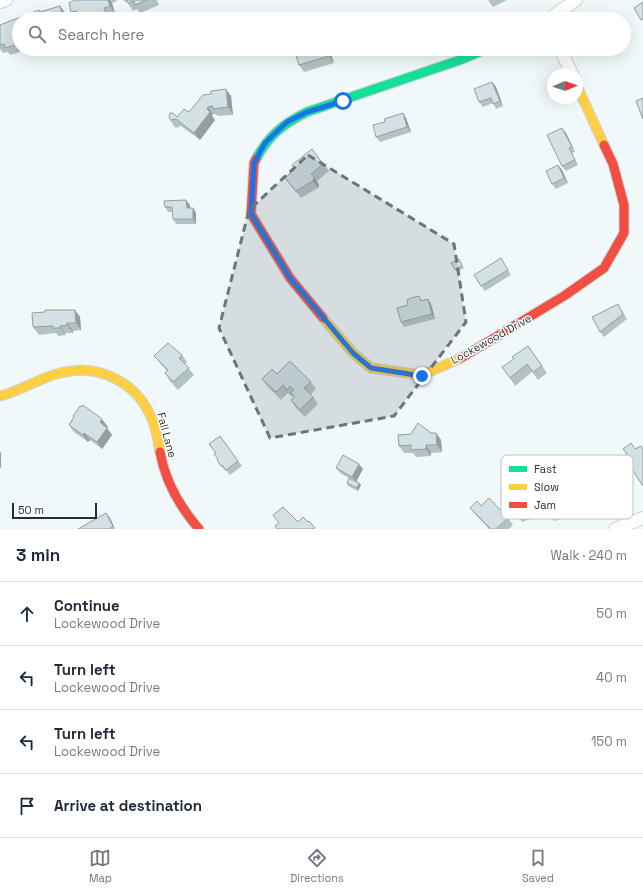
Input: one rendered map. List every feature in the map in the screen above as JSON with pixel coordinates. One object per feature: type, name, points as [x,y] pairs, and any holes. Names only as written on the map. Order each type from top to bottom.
[{"type":"street","points":[[0,2],[6,0]]},
{"type":"street","points":[[559,12],[576,0]]},
{"type":"street","name":"Lockewood Drive","points":[[470,56],[453,63],[307,112],[287,122],[265,143],[254,163],[251,214],[290,278],[353,353],[371,368],[422,376],[476,350],[564,296],[604,268],[624,233],[624,205],[612,164],[583,99]]},
{"type":"street","points":[[563,56],[569,68]]},
{"type":"street","name":"Fall Lane","points":[[0,396],[25,388],[48,377],[68,371],[92,371],[112,375],[129,387],[144,402],[153,421],[163,465],[170,484],[194,528]]},
{"type":"street","points":[[615,529],[643,518]]},
{"type":"highlighted area","points":[[308,155],[454,244],[466,322],[394,416],[270,438],[219,328],[249,210]]},
{"type":"building","points":[[75,0],[108,0],[110,6],[104,8],[106,12],[71,12],[69,3]]},
{"type":"building","points":[[127,0],[147,0],[135,5],[134,1],[128,3]]},
{"type":"building","points":[[643,2],[643,19],[641,20],[634,8]]},
{"type":"building","points":[[60,6],[62,12],[40,12]]},
{"type":"building","points":[[12,20],[12,46],[5,48],[4,44],[0,45],[0,25]]},
{"type":"building","points":[[296,56],[329,56],[299,65]]},
{"type":"building","points":[[492,82],[500,101],[493,104],[491,98],[479,102],[474,89]]},
{"type":"building","points":[[226,89],[228,107],[213,109],[213,106],[208,107],[207,109],[210,112],[194,133],[176,119],[171,120],[169,118],[170,113],[173,113],[177,117],[184,109],[189,112],[203,95],[211,94],[211,91]]},
{"type":"building","points":[[643,98],[643,119],[636,101]]},
{"type":"building","points":[[403,113],[407,127],[376,137],[373,125],[385,122],[384,119]]},
{"type":"building","points":[[562,128],[572,147],[569,148],[575,160],[562,166],[547,135]]},
{"type":"building","points":[[312,149],[323,164],[311,174],[314,177],[313,181],[296,191],[285,178],[295,169],[292,165]]},
{"type":"building","points":[[558,165],[564,178],[552,184],[546,171]]},
{"type":"building","points":[[186,200],[187,208],[193,208],[193,219],[173,219],[172,207],[165,207],[164,201]]},
{"type":"building","points":[[501,258],[508,270],[481,286],[474,275]]},
{"type":"building","points":[[459,259],[462,265],[455,270],[451,263]]},
{"type":"building","points":[[419,296],[421,301],[428,299],[432,314],[401,322],[397,308],[408,305],[407,300]]},
{"type":"building","points":[[618,304],[623,314],[600,332],[592,317]]},
{"type":"building","points":[[45,310],[75,310],[76,323],[67,323],[67,325],[60,326],[60,328],[53,328],[53,326],[33,327],[32,313],[45,312]]},
{"type":"building","points":[[168,343],[182,355],[179,358],[189,368],[173,382],[165,373],[168,370],[154,356]]},
{"type":"building","points":[[528,346],[542,366],[533,372],[527,364],[510,378],[502,367],[514,359],[512,357]]},
{"type":"building","points":[[290,361],[311,382],[304,388],[313,397],[300,410],[291,400],[295,397],[291,393],[294,390],[290,386],[287,390],[283,385],[276,392],[262,379],[272,369],[277,374]]},
{"type":"building","points":[[83,405],[102,419],[100,422],[107,428],[97,442],[84,433],[83,435],[69,425],[80,406],[82,407]]},
{"type":"building","points":[[418,423],[431,433],[436,433],[437,445],[426,445],[426,449],[411,450],[411,445],[399,446],[398,435],[411,434]]},
{"type":"building","points":[[220,436],[238,461],[226,470],[217,460],[218,459],[214,454],[216,453],[209,444]]},
{"type":"building","points":[[631,443],[635,449],[641,446],[643,449],[643,485],[633,470],[633,455],[626,455],[627,454],[623,449]]},
{"type":"building","points":[[343,455],[359,464],[352,477],[336,468]]},
{"type":"building","points":[[349,478],[359,483],[357,488],[347,483]]},
{"type":"building","points":[[489,498],[501,511],[501,519],[507,519],[496,529],[491,529],[470,508],[477,501],[481,506]]},
{"type":"building","points":[[283,507],[298,522],[303,517],[315,528],[277,529],[275,526],[279,523],[273,515]]},
{"type":"building","points":[[106,513],[113,526],[109,529],[78,529]]},
{"type":"traffic: fast","points":[[256,159],[266,143],[277,131],[307,112],[469,56]]},
{"type":"traffic: slow","points":[[583,99],[604,145]]},
{"type":"traffic: slow","points":[[323,318],[353,353],[371,368],[422,375],[461,358]]},
{"type":"traffic: slow","points":[[0,396],[60,373],[89,371],[103,374],[116,379],[128,387],[138,396],[147,408],[154,425],[160,452]]},
{"type":"traffic: jam","points":[[461,358],[564,296],[604,268],[624,233],[624,205],[613,164],[604,145]]},
{"type":"traffic: jam","points":[[256,159],[254,163],[251,214],[290,278],[323,318]]},
{"type":"traffic: jam","points":[[160,452],[162,463],[174,493],[199,529]]},
{"type":"route","points":[[343,101],[307,112],[287,122],[265,143],[254,163],[251,214],[290,278],[353,353],[371,368],[422,376]]}]
